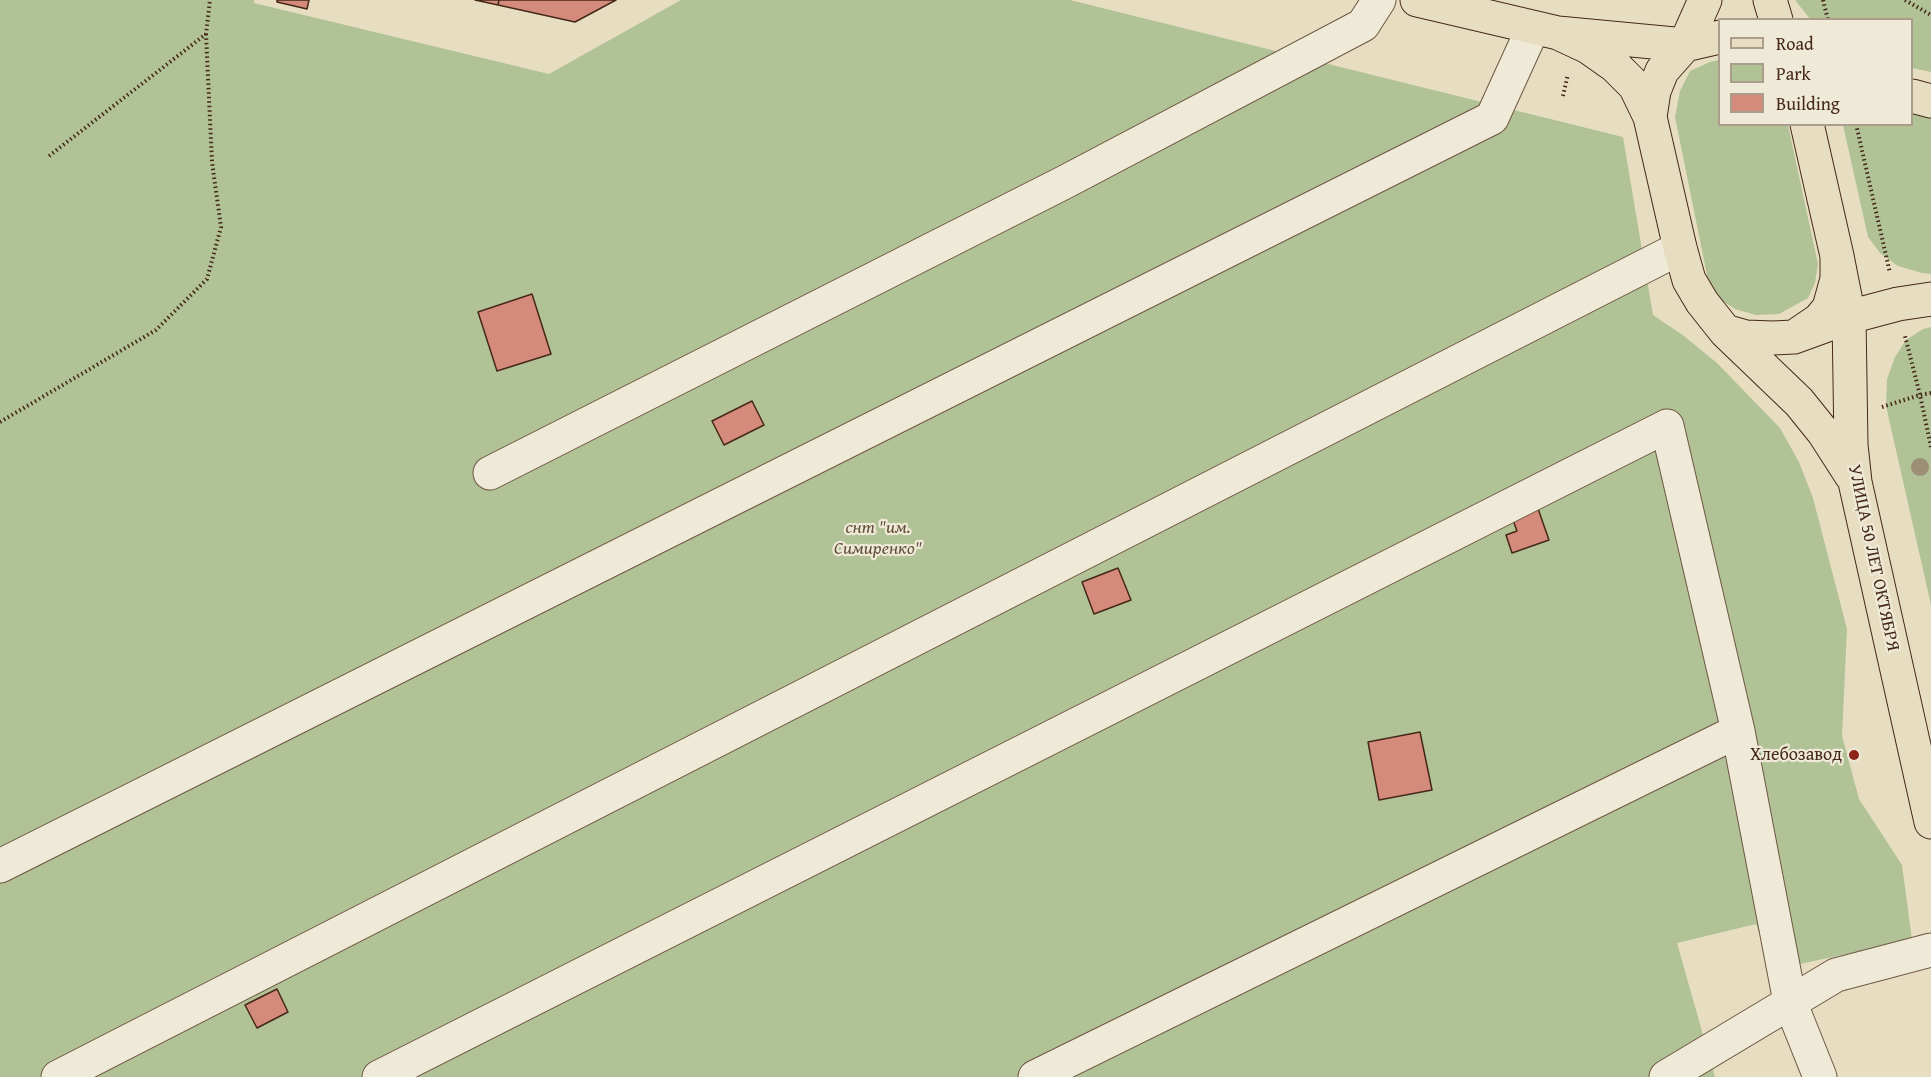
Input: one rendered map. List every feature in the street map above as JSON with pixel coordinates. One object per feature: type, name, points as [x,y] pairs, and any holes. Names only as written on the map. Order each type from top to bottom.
[{"type":"main road","points":[[1417,0],[1546,31],[1588,47],[1615,66],[1635,86],[1650,117],[1689,280],[1702,302],[1725,331],[1799,402],[1824,433],[1855,482]]},
{"type":"main road","points":[[1650,117],[1654,91],[1662,71],[1685,45],[1706,0]]},
{"type":"main road","points":[[1770,0],[1775,18]]},
{"type":"main road","points":[[1546,31],[1685,45],[1718,37]]},
{"type":"main road","points":[[1913,96],[1931,101]]},
{"type":"main road","points":[[1794,337],[1819,320],[1829,308],[1837,279],[1837,256],[1807,126]]},
{"type":"main road","name":"УЛИЦА 50 ЛЕТ ОКТЯБРЯ","points":[[1837,256],[1849,317],[1851,445],[1855,482],[1931,822]]},
{"type":"main road","points":[[1725,331],[1746,336],[1794,337],[1849,317],[1898,304],[1931,299]]},
{"type":"street","points":[[490,472],[1065,182],[1363,25],[1378,0]]},
{"type":"street","points":[[0,866],[1492,118],[1546,31]]},
{"type":"street","points":[[58,1077],[1680,248]]},
{"type":"street","points":[[379,1077],[1667,426],[1738,731],[1790,1002],[1820,1077]]},
{"type":"street","points":[[1035,1077],[1738,731]]},
{"type":"street","points":[[1666,1077],[1836,975],[1931,950]]},
{"type":"path","points":[[0,422],[156,330],[207,279],[221,227],[212,162],[206,34],[210,0]]},
{"type":"path","points":[[1823,0],[1828,18]]},
{"type":"path","points":[[1905,0],[1931,15]]},
{"type":"path","points":[[49,156],[206,34]]},
{"type":"path","points":[[1931,393],[1920,395],[1931,447]]},
{"type":"green space","name":"снт \"им. Симиренко\"","points":[[0,0],[254,0],[254,3],[549,74],[681,0],[1070,0],[1623,137],[1653,315],[1717,363],[1780,428],[1799,462],[1813,498],[1847,629],[1842,736],[1859,799],[1902,865],[1912,940],[1772,970],[1756,924],[1677,943],[1715,1077],[0,1077]]},
{"type":"green space","points":[[1795,0],[1931,0],[1931,72],[1913,68],[1913,18],[1809,18]]},
{"type":"green space","points":[[1718,60],[1718,126],[1788,126],[1818,264],[1815,283],[1808,298],[1779,314],[1756,315],[1735,309],[1718,298],[1708,280],[1675,117],[1680,91],[1690,71]]},
{"type":"green space","points":[[1913,107],[1931,112],[1931,274],[1898,266],[1880,253],[1868,237],[1843,126],[1913,126]]},
{"type":"green space","points":[[1931,327],[1931,605],[1886,406],[1887,379],[1895,357],[1906,340],[1923,329]]},
{"type":"building","points":[[277,0],[309,0],[307,9],[277,2]]},
{"type":"building","points":[[475,0],[499,0],[498,5]]},
{"type":"building","points":[[499,0],[616,0],[575,22],[498,5]]},
{"type":"building","points":[[532,294],[551,354],[497,371],[478,312]]},
{"type":"building","points":[[752,401],[764,425],[724,445],[712,421]]},
{"type":"building","points":[[1536,503],[1549,540],[1512,553],[1506,535],[1517,531],[1510,512]]},
{"type":"building","points":[[1118,568],[1131,600],[1094,614],[1082,582]]},
{"type":"building","points":[[1420,732],[1432,790],[1379,800],[1368,742]]},
{"type":"building","points":[[277,989],[288,1012],[257,1028],[245,1005]]},
{"type":"place","name":"Хлебозавод","points":[[1854,755]]}]
